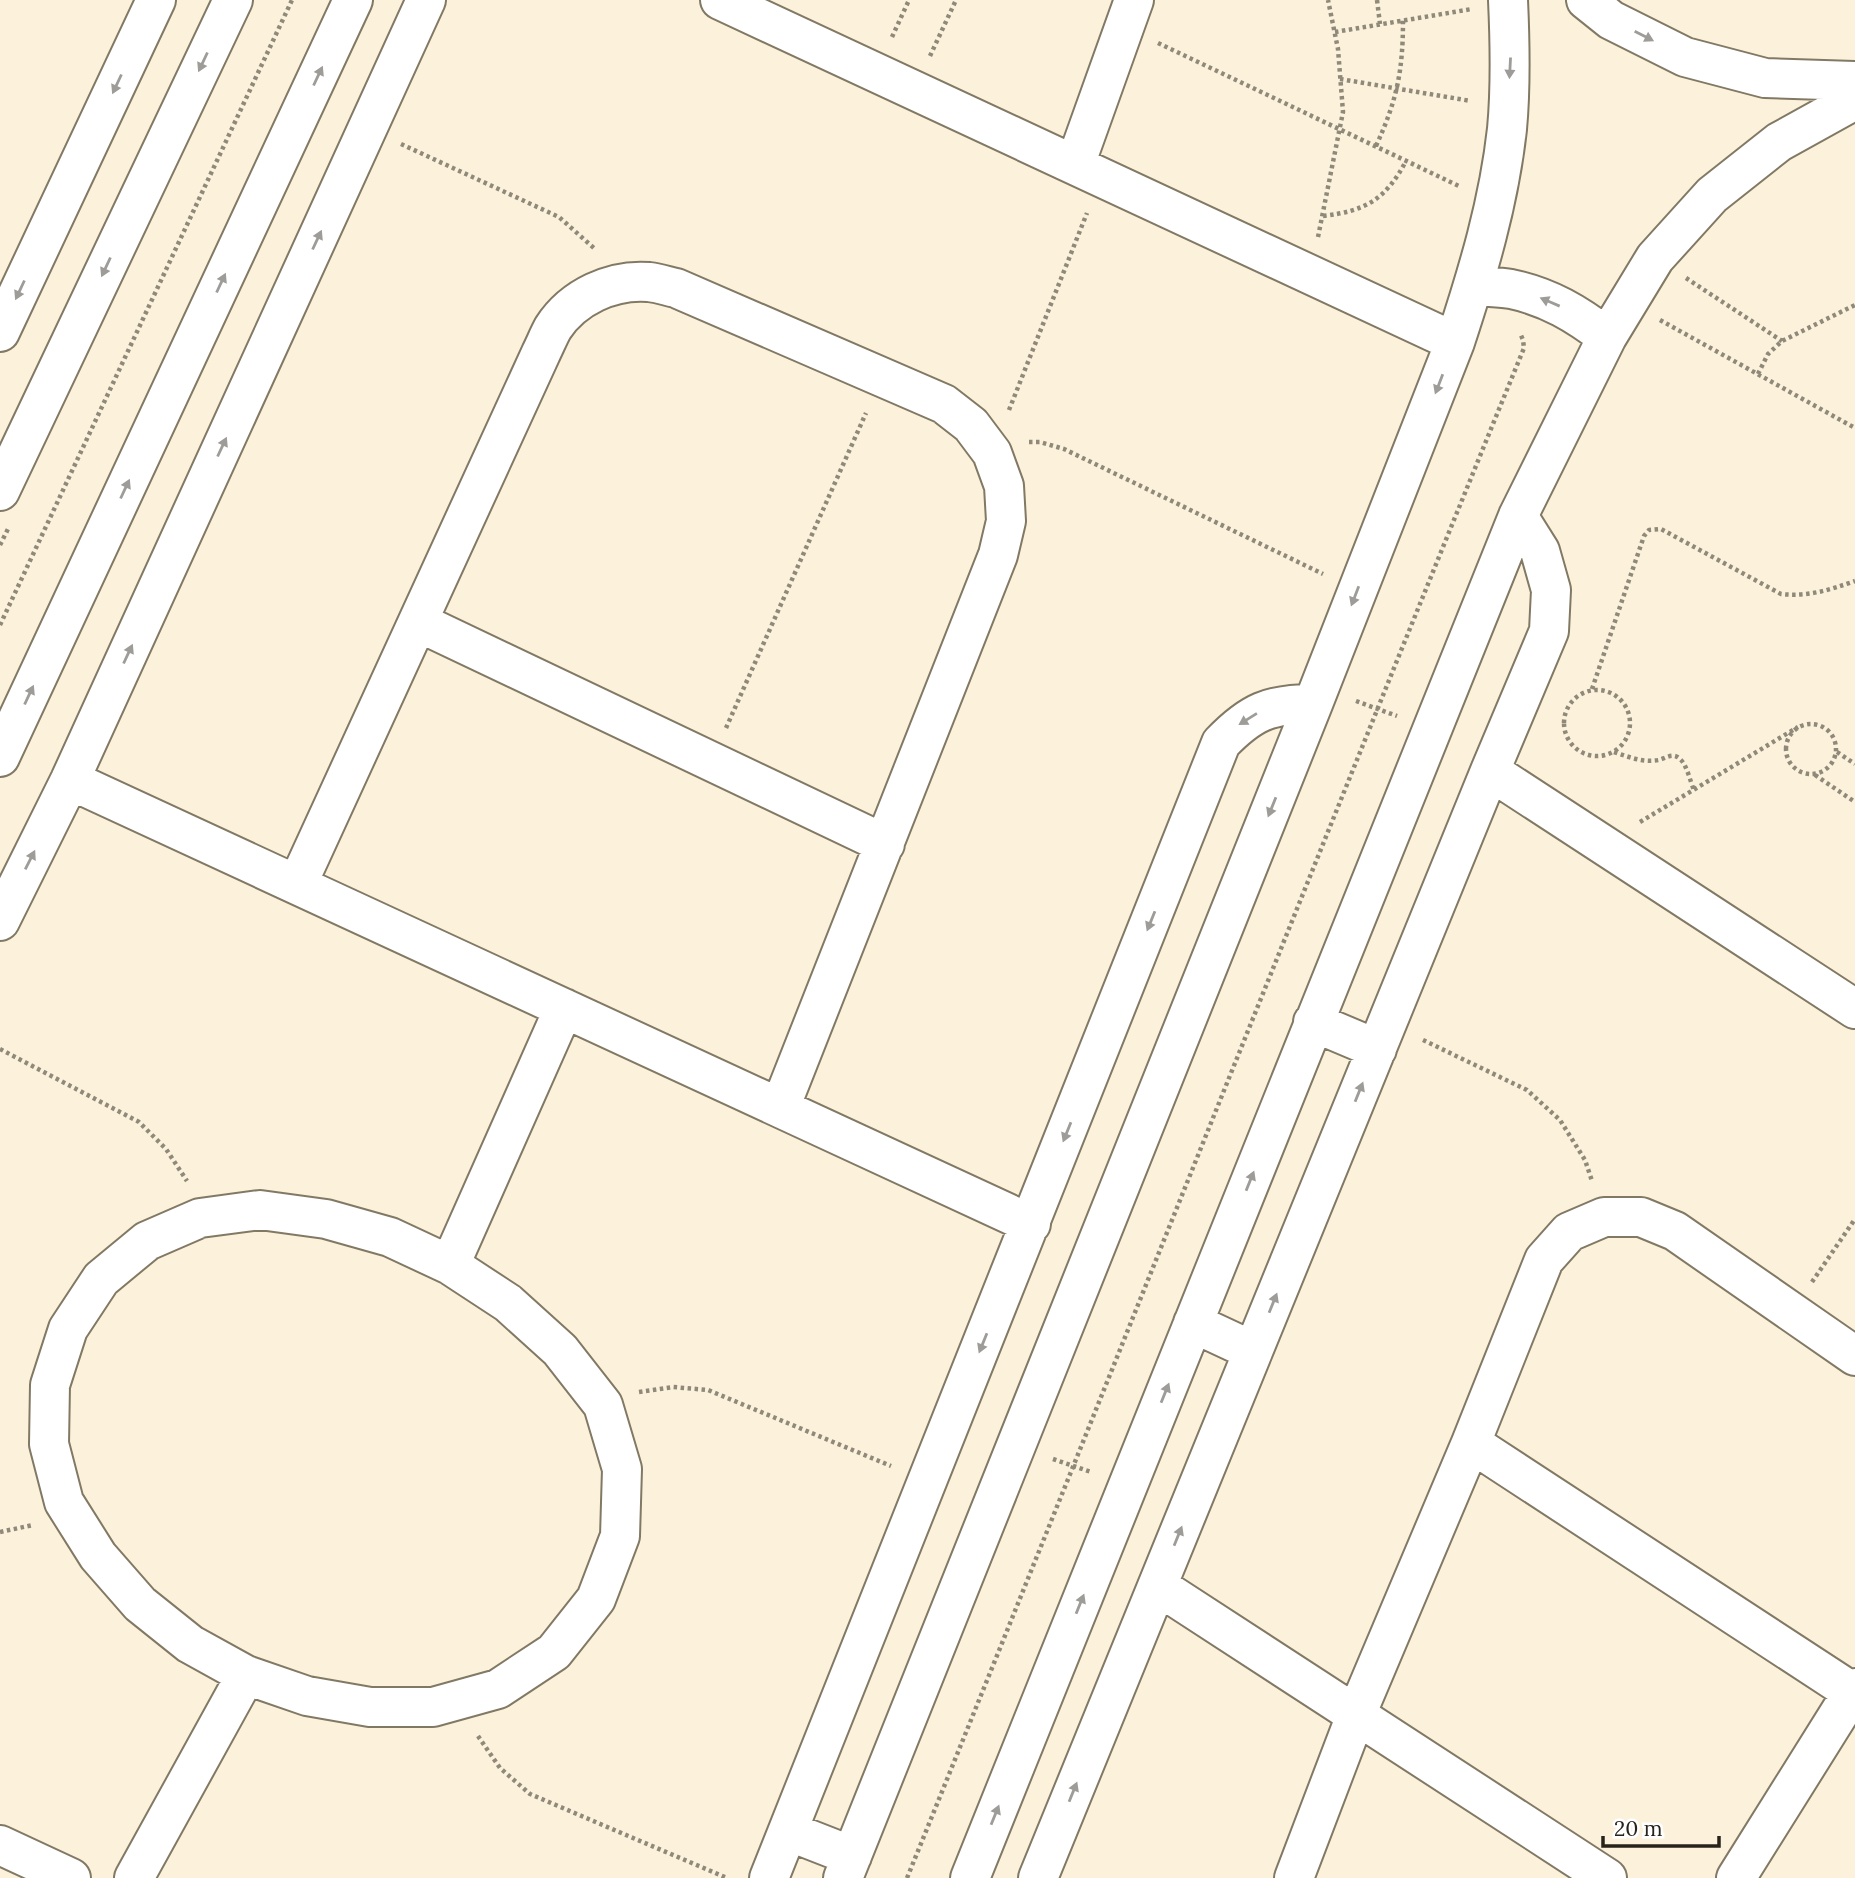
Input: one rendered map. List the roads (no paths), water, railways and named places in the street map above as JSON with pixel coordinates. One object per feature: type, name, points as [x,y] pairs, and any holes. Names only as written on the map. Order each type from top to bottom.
[{"type":"street","points":[[0,332],[156,0]]},
{"type":"street","points":[[0,491],[233,0]]},
{"type":"street","points":[[0,757],[353,0]]},
{"type":"street","points":[[0,920],[70,780],[426,0]]},
{"type":"street","points":[[720,0],[1455,342]]},
{"type":"street","points":[[1586,0],[1611,20],[1685,57],[1765,78],[1855,81]]},
{"type":"street","points":[[788,1830],[847,1867],[1316,695],[1455,342],[1473,286],[1495,203],[1507,128],[1511,52],[1508,2]]},
{"type":"street","points":[[1088,171],[1129,14]]},
{"type":"street","points":[[970,1878],[1518,516],[1607,337],[1655,258],[1712,195],[1779,142],[1855,100]]},
{"type":"street","points":[[297,885],[554,327],[572,306],[596,291],[622,282],[649,282],[676,288],[944,404],[971,425],[992,453],[1004,486],[1006,521],[998,555],[780,1108]]},
{"type":"street","points":[[1473,286],[1510,289],[1546,299],[1578,315],[1607,337]]},
{"type":"street","points":[[1038,1878],[1549,631],[1550,590],[1540,551],[1518,516]]},
{"type":"street","points":[[418,622],[885,844]]},
{"type":"street","points":[[769,1878],[1221,743],[1239,724],[1261,711],[1316,695]]},
{"type":"street","points":[[1490,771],[1855,1009]]},
{"type":"street","points":[[70,780],[1031,1224]]},
{"type":"street","points":[[450,1265],[564,1008]]},
{"type":"street","points":[[1313,1022],[1382,1036]]},
{"type":"street","points":[[260,1210],[326,1219],[390,1237],[450,1265],[509,1303],[560,1350],[603,1405],[622,1469],[620,1536],[596,1599],[555,1652],[498,1689],[433,1707],[370,1707],[306,1696],[246,1675],[190,1644],[140,1604],[98,1556],[64,1502],[49,1444],[50,1385],[68,1329],[101,1279],[147,1241],[200,1218],[260,1210]]},
{"type":"street","points":[[1294,1878],[1356,1715],[1471,1443],[1544,1260],[1569,1232],[1604,1217],[1641,1217],[1675,1231],[1855,1356]]},
{"type":"street","points":[[1193,1323],[1253,1351]]},
{"type":"street","points":[[1471,1443],[1854,1690],[1735,1878]]},
{"type":"street","points":[[1158,1586],[1607,1878]]},
{"type":"street","points":[[134,1878],[246,1675]]},
{"type":"street","points":[[0,1845],[71,1878]]}]
